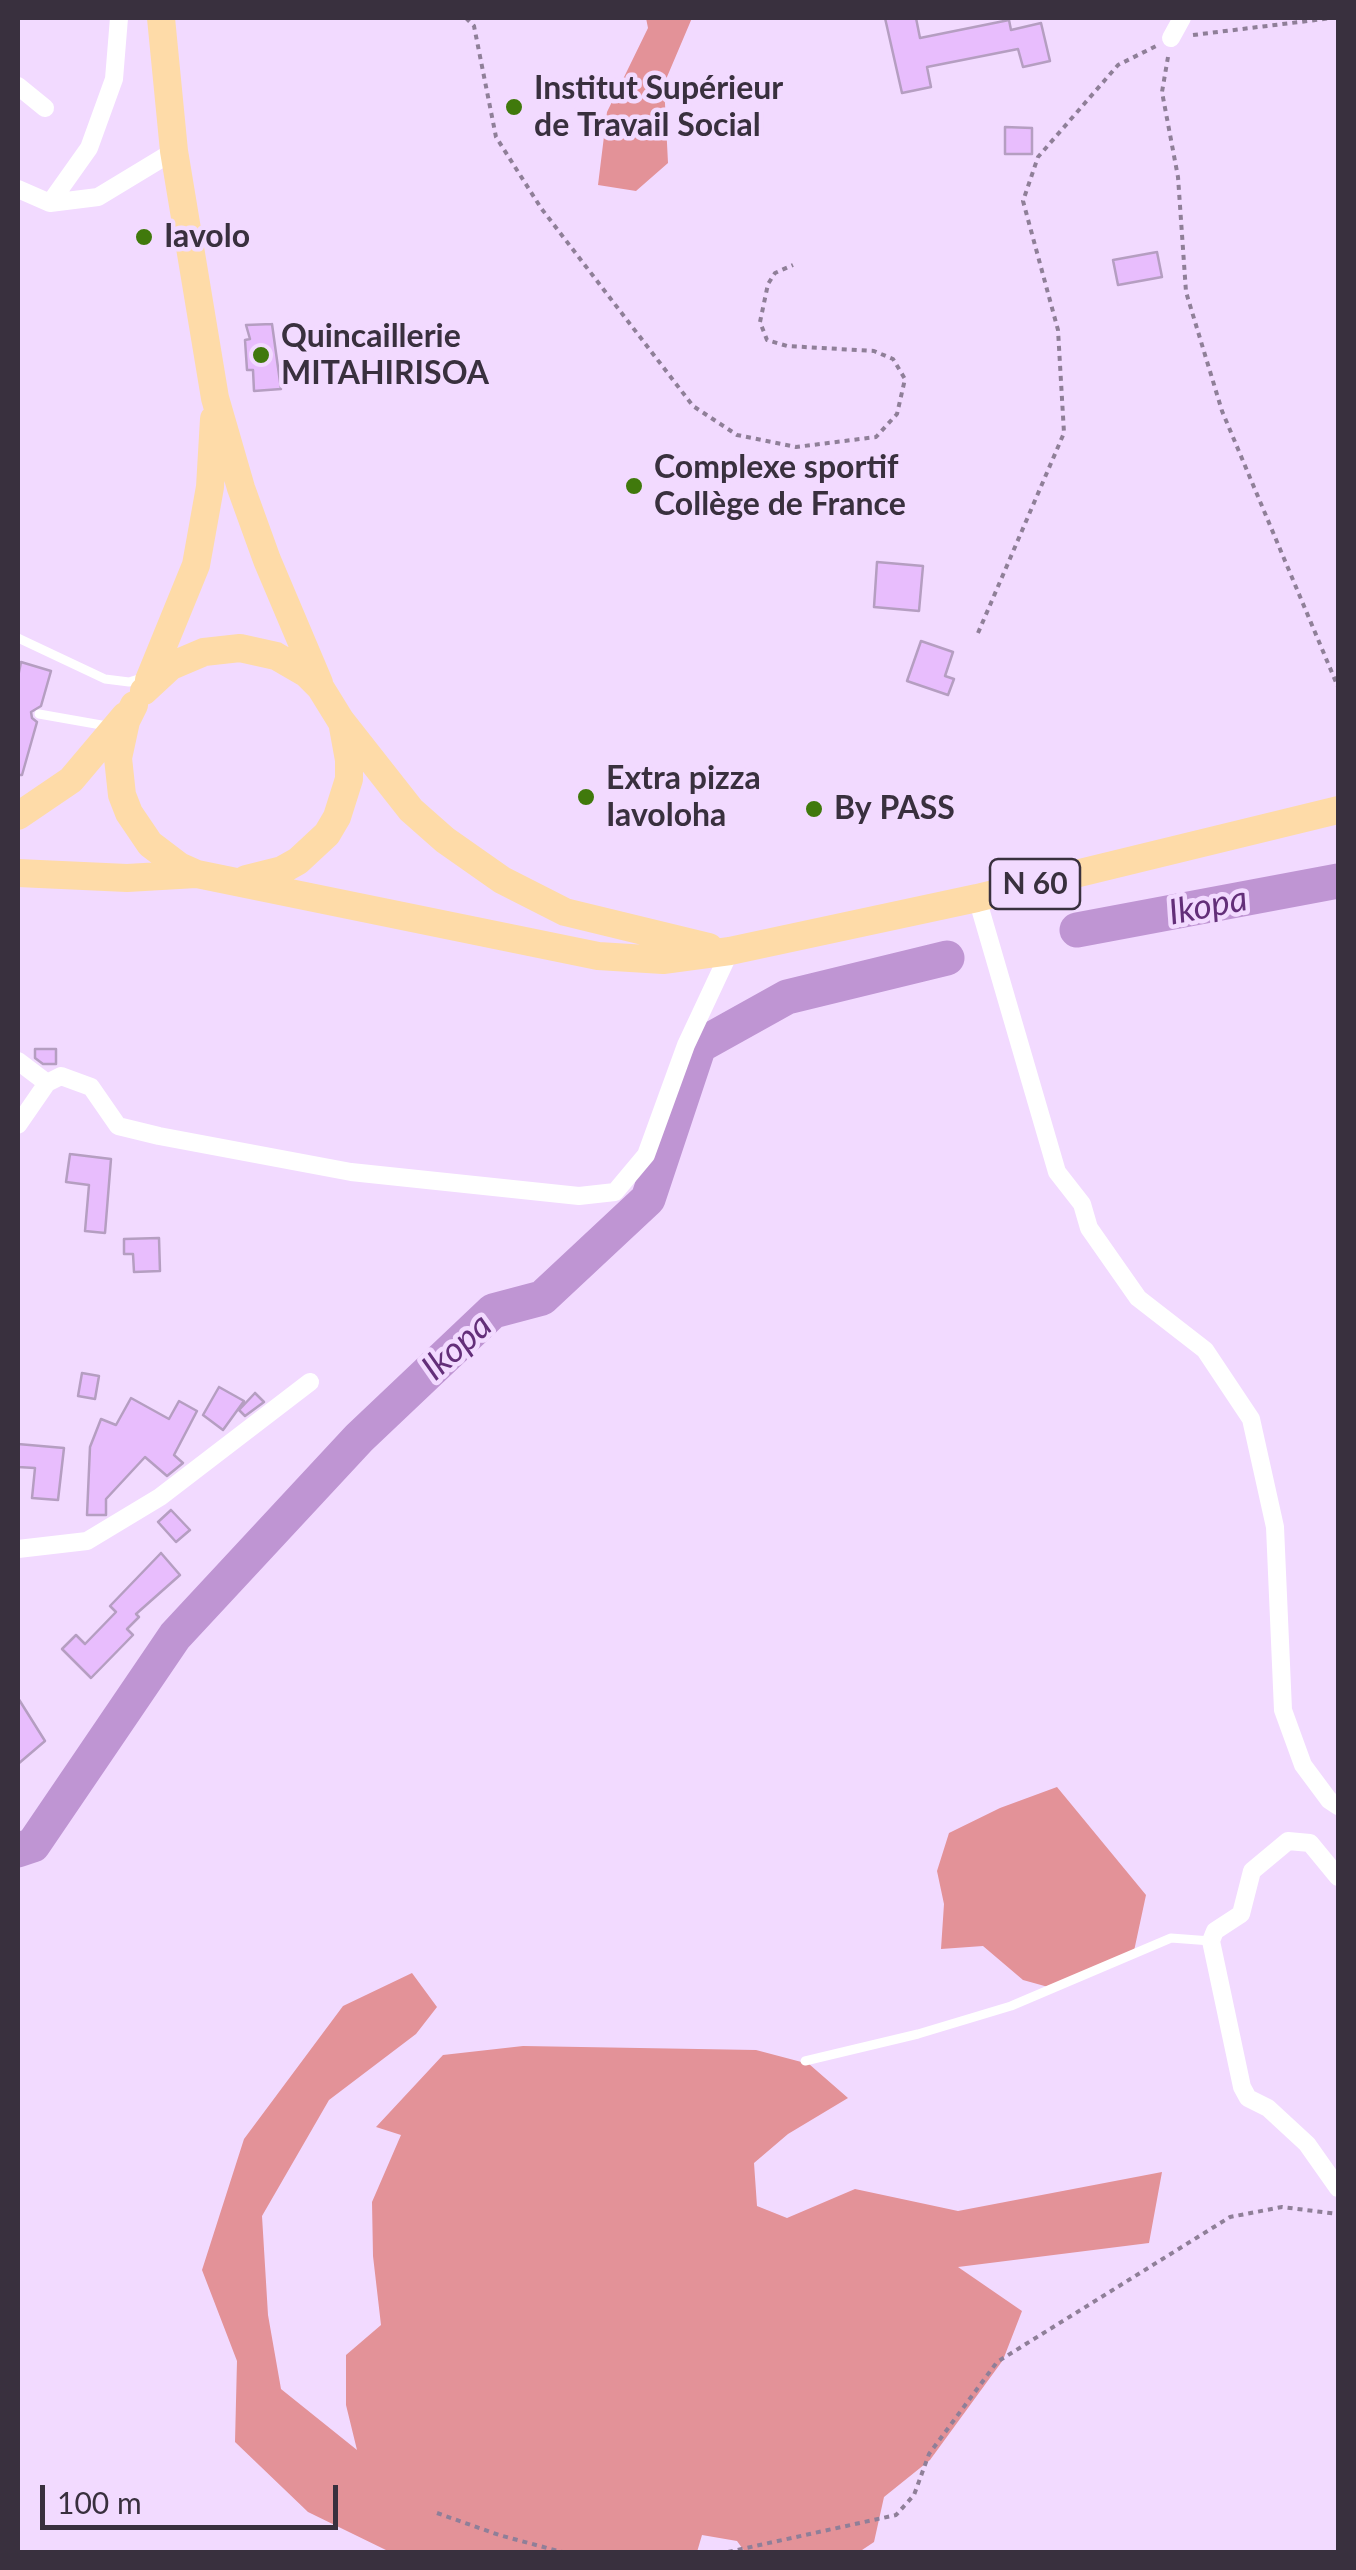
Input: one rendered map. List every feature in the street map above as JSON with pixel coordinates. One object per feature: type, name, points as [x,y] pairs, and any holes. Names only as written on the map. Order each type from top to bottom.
[{"type":"main road","points":[[161,18],[174,151],[215,398],[268,560],[320,687],[341,721],[411,810],[445,840],[502,880],[565,912],[730,952]]},
{"type":"main road","points":[[215,398],[210,487],[196,565],[126,722],[118,758],[122,795],[150,844],[164,856],[210,877],[598,956],[663,960],[730,952]]},
{"type":"main road","points":[[18,816],[70,780],[143,690],[186,658],[222,648],[258,650],[307,674],[320,687]]},
{"type":"main road","points":[[18,872],[244,880],[282,870],[327,834],[344,798],[350,760],[341,721]]},
{"type":"main road","name":"N 60","points":[[730,952],[977,898],[1338,810]]},
{"type":"street","points":[[50,203],[89,148],[114,78],[119,18]]},
{"type":"street","points":[[1171,38],[1182,18]]},
{"type":"street","points":[[18,86],[45,108]]},
{"type":"street","points":[[18,189],[50,203],[98,198],[174,151]]},
{"type":"street","points":[[977,898],[1057,1172],[1082,1204],[1088,1228],[1138,1298],[1205,1350],[1250,1420],[1275,1527],[1283,1710],[1303,1764],[1329,1800],[1338,1806]]},
{"type":"street","points":[[18,1125],[47,1084],[61,1076],[90,1087],[118,1126],[178,1140],[350,1172],[578,1196],[614,1192],[646,1155],[686,1045],[730,952]]},
{"type":"street","points":[[18,1061],[47,1084]]},
{"type":"street","points":[[18,1550],[87,1541],[160,1496],[310,1382]]},
{"type":"street","points":[[1338,1877],[1310,1844],[1288,1840],[1252,1872],[1241,1914],[1216,1931],[1211,1942],[1242,2087],[1248,2098],[1268,2108],[1307,2144],[1338,2188]]},
{"type":"lane","points":[[18,638],[105,679],[129,682],[143,690]]},
{"type":"lane","points":[[39,714],[115,727]]},
{"type":"lane","points":[[805,2061],[918,2034],[1011,2006],[1171,1938],[1211,1942]]},
{"type":"path","points":[[466,18],[474,26],[496,136],[541,208],[693,406],[737,435],[796,447],[876,437],[897,414],[905,379],[893,359],[874,351],[787,346],[768,340],[760,322],[768,284],[775,273],[794,265]]},
{"type":"path","points":[[978,633],[1064,432],[1058,330],[1024,200],[1038,157],[1118,65],[1171,38],[1332,18]]},
{"type":"path","points":[[1171,38],[1162,92],[1178,177],[1186,292],[1222,412],[1338,686]]},
{"type":"path","points":[[728,2552],[896,2515],[914,2495],[929,2454],[997,2362],[1230,2217],[1282,2207],[1338,2214]]},
{"type":"path","points":[[437,2512],[499,2535],[562,2552]]},
{"type":"shaded area","points":[[646,18],[692,18],[664,84],[668,163],[636,191],[598,185],[607,112],[648,28]]},
{"type":"shaded area","points":[[1057,1787],[1146,1895],[1134,1951],[1059,1990],[1023,1980],[983,1946],[941,1949],[944,1904],[937,1871],[949,1833],[1000,1808]]},
{"type":"shaded area","points":[[412,1973],[437,2007],[416,2034],[329,2100],[262,2216],[268,2315],[281,2389],[357,2450],[346,2405],[346,2355],[381,2325],[372,2202],[401,2135],[376,2127],[443,2055],[523,2046],[756,2050],[809,2064],[848,2098],[788,2134],[754,2163],[757,2206],[787,2218],[855,2189],[958,2211],[1162,2172],[1149,2243],[958,2267],[1022,2311],[1003,2360],[930,2460],[884,2497],[874,2542],[859,2552],[745,2552],[737,2541],[702,2535],[697,2552],[390,2552],[308,2512],[235,2442],[237,2361],[202,2270],[244,2139],[343,2006]]},
{"type":"building","points":[[885,18],[916,18],[920,38],[1009,20],[1011,30],[1041,23],[1050,61],[1023,67],[1018,49],[927,67],[931,87],[902,93]]},
{"type":"building","points":[[1005,127],[1032,128],[1032,154],[1005,154]]},
{"type":"building","points":[[1157,252],[1162,277],[1118,285],[1113,260]]},
{"type":"building","name":"Quincaillerie MITAHIRISOA","points":[[272,324],[281,389],[254,391],[253,370],[247,370],[245,340],[250,339],[246,325]]},
{"type":"building","points":[[877,562],[923,566],[919,611],[874,607]]},
{"type":"building","points":[[921,641],[953,652],[945,676],[954,679],[948,695],[907,681]]},
{"type":"building","points":[[21,662],[51,671],[41,706],[31,712],[37,722],[22,775],[18,775],[18,677]]},
{"type":"building","points":[[35,1049],[56,1049],[56,1064],[43,1064],[35,1058]]},
{"type":"building","points":[[70,1154],[111,1159],[105,1233],[85,1231],[89,1185],[66,1182]]},
{"type":"building","points":[[159,1238],[160,1271],[134,1272],[133,1254],[124,1254],[124,1239]]},
{"type":"building","points":[[82,1373],[99,1376],[95,1399],[78,1396]]},
{"type":"building","points":[[219,1387],[244,1401],[223,1430],[203,1415]]},
{"type":"building","points":[[255,1393],[264,1402],[245,1416],[239,1410]]},
{"type":"building","points":[[131,1398],[169,1419],[179,1401],[197,1411],[174,1455],[183,1463],[167,1476],[145,1457],[106,1499],[106,1515],[87,1515],[90,1447],[101,1419],[116,1425]]},
{"type":"building","points":[[18,1444],[64,1448],[58,1500],[32,1498],[35,1468],[18,1467]]},
{"type":"building","points":[[171,1510],[190,1530],[176,1542],[158,1522]]},
{"type":"building","points":[[161,1553],[180,1575],[136,1614],[139,1617],[127,1629],[133,1635],[91,1678],[62,1649],[76,1635],[85,1644],[116,1612],[110,1606]]},
{"type":"building","points":[[18,1698],[45,1741],[18,1764]]},
{"type":"waterway","name":"Ikopa","points":[[1077,930],[1338,881]]},
{"type":"waterway","name":"Ikopa","points":[[18,1850],[33,1845],[175,1636],[359,1438],[493,1311],[542,1298],[648,1199],[699,1046],[787,997],[947,958]]},
{"type":"place","name":"Institut Supérieur de Travail Social","points":[[514,107]]},
{"type":"place","name":"Iavolo","points":[[144,237]]},
{"type":"place","name":"Quincaillerie MITAHIRISOA","points":[[261,355]]},
{"type":"place","name":"Complexe sportif Collège de France","points":[[634,486]]},
{"type":"place","name":"Extra pizza Iavoloha","points":[[586,797]]},
{"type":"place","name":"By PASS","points":[[814,809]]}]
